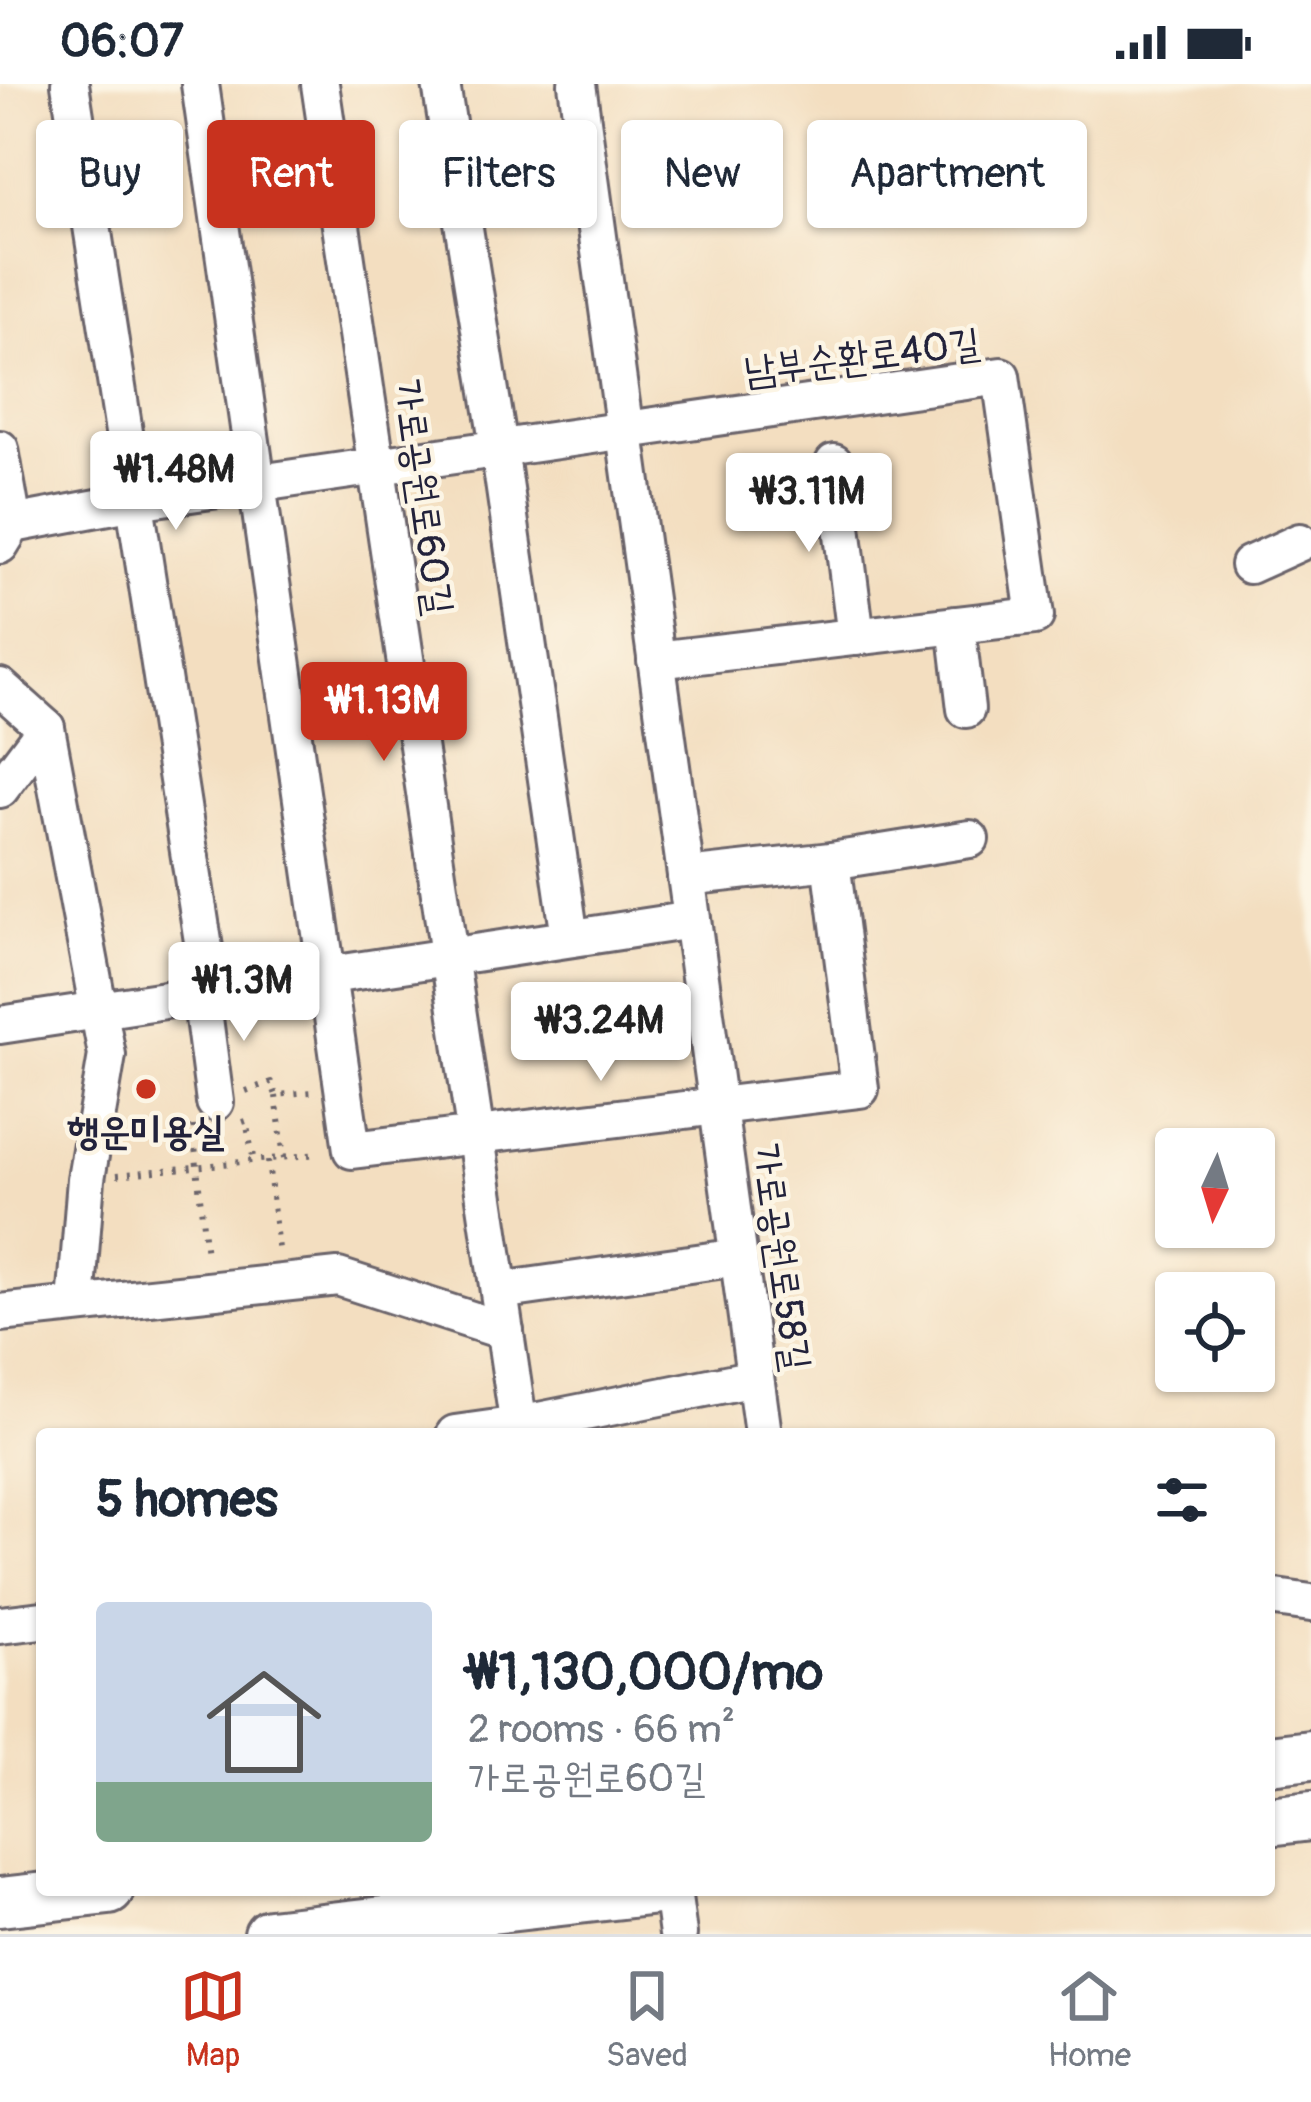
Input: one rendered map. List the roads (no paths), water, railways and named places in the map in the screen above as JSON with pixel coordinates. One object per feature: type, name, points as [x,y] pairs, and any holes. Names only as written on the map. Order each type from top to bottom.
[{"type":"main road","points":[[1275,1759],[1311,1755]]},
{"type":"main road","points":[[1275,1820],[1311,1816]]},
{"type":"main road","points":[[0,1902],[54,1896]]},
{"type":"main road","points":[[268,1934],[605,1896]]},
{"type":"street","points":[[70,84],[223,1099]]},
{"type":"street","points":[[200,84],[352,1150],[860,1089],[831,862]]},
{"type":"street","name":"가로공원로60길","points":[[320,84],[519,1428]]},
{"type":"street","points":[[441,84],[570,938]]},
{"type":"street","name":"가로공원로58길","points":[[577,84],[762,1428]]},
{"type":"street","name":"남부순환로40길","points":[[0,449],[6,534],[135,501],[1001,376],[1035,616],[956,625]]},
{"type":"street","points":[[834,464],[856,637]]},
{"type":"street","points":[[1249,565],[1300,542]]},
{"type":"street","points":[[656,660],[956,625],[966,709]]},
{"type":"street","points":[[0,687],[46,728],[107,1055],[86,1179],[76,1304]]},
{"type":"street","points":[[0,789],[46,728]]},
{"type":"street","points":[[686,877],[831,862],[970,838]]},
{"type":"street","points":[[0,1024],[692,920]]},
{"type":"street","points":[[499,1291],[739,1257]]},
{"type":"street","points":[[0,1313],[338,1277],[505,1331]]},
{"type":"street","points":[[524,1428],[755,1378]]},
{"type":"street","points":[[1275,1598],[1311,1603]]},
{"type":"street","points":[[0,1624],[36,1620]]},
{"type":"street","points":[[673,1896],[678,1934]]},
{"type":"place","name":"행운미용실","points":[[146,1089]]}]
